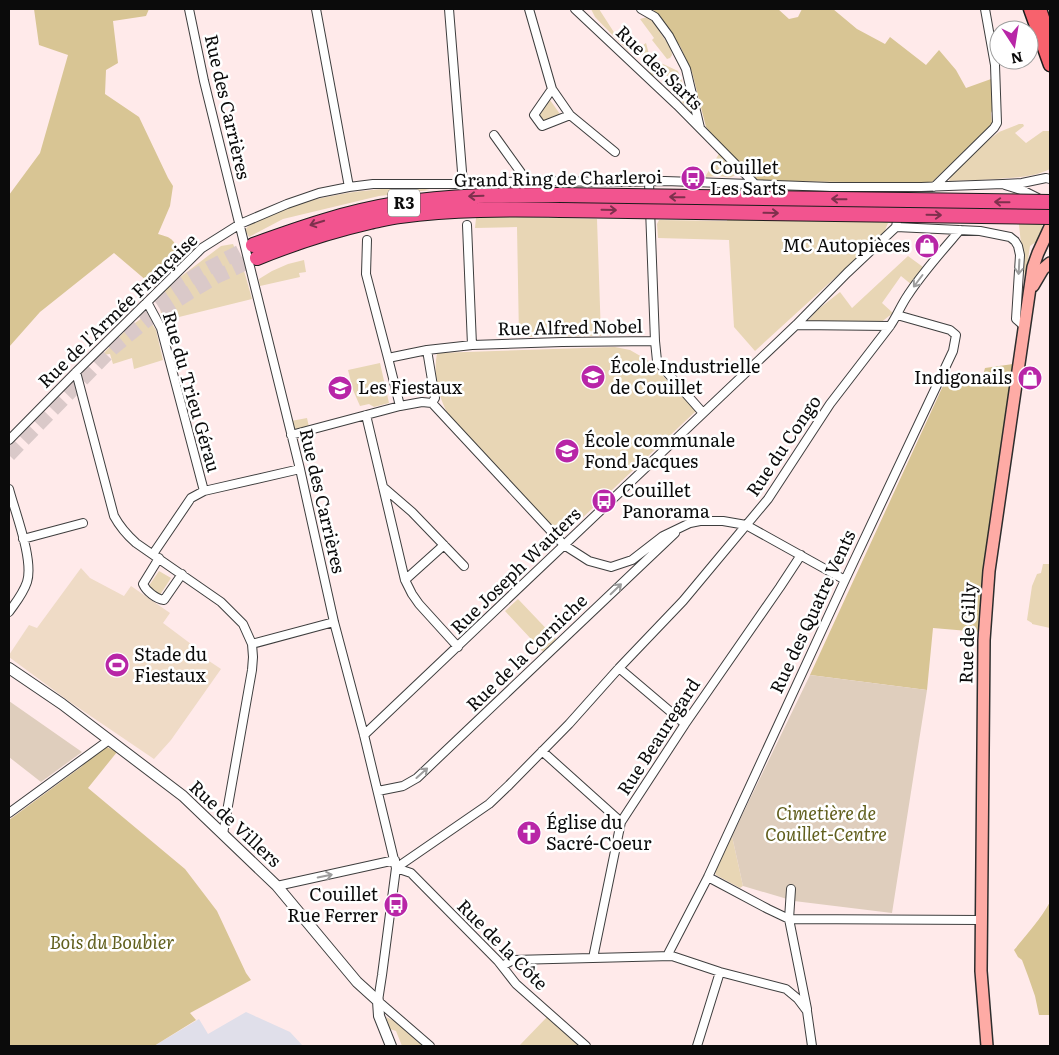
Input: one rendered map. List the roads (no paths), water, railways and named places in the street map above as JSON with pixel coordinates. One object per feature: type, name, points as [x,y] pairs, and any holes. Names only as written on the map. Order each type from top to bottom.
[{"type":"highway","name":"Grand Ring de Charleroi","points":[[1050,202],[560,195],[462,197],[396,204],[339,216],[293,230],[255,251],[295,243],[342,229],[398,216],[462,210],[509,209],[1050,217]]},
{"type":"main road","points":[[1030,9],[1050,65]]},
{"type":"main road","points":[[1040,9],[1050,39]]},
{"type":"main road","name":"Rue de Gilly","points":[[987,1046],[981,971],[981,920],[984,640],[988,581],[1033,266],[1050,228]]},
{"type":"main road","points":[[1030,290],[1043,269],[1050,264]]},
{"type":"street","name":"Rue des Carrières","points":[[189,9],[204,81],[300,469],[334,622],[364,734],[395,864],[378,1001]]},
{"type":"street","points":[[316,9],[349,187]]},
{"type":"street","points":[[449,9],[463,184]]},
{"type":"street","points":[[529,9],[552,89],[570,115],[615,152]]},
{"type":"street","name":"Rue des Sarts","points":[[575,9],[700,128],[755,184]]},
{"type":"street","name":"Rue des Sarts","points":[[641,9],[655,16],[669,36],[686,69],[700,128]]},
{"type":"street","points":[[934,187],[997,123],[995,65],[985,9]]},
{"type":"street","points":[[552,89],[534,115],[542,126],[570,115]]},
{"type":"street","points":[[494,135],[527,181]]},
{"type":"street","name":"Rue de l'Armée Française","points":[[9,440],[202,248],[240,224],[310,196],[349,187],[374,184],[463,184],[527,181],[755,184],[830,187],[934,187],[1022,183],[1046,178],[1050,179]]},
{"type":"street","points":[[649,182],[655,341]]},
{"type":"street","name":"Rue de l'Armée Française","points":[[1003,184],[1050,202]]},
{"type":"street","points":[[903,187],[896,228],[980,231],[1010,237],[1015,241],[1020,255],[1016,319],[1024,326]]},
{"type":"street","points":[[468,226],[472,345]]},
{"type":"street","name":"Rue Joseph Wauters","points":[[364,734],[896,228]]},
{"type":"street","name":"Rue du Congo","points":[[395,864],[489,804],[510,785],[683,601],[768,499],[830,404],[890,326],[907,296],[960,230]]},
{"type":"street","points":[[367,240],[366,274],[400,406]]},
{"type":"street","name":"Rue du Trieu Gérau","points":[[147,302],[160,328],[204,491]]},
{"type":"street","name":"Rue des Quatre Vents","points":[[667,956],[708,877],[953,351],[956,336],[950,330],[897,315]]},
{"type":"street","points":[[796,325],[890,326]]},
{"type":"street","name":"Rue Alfred Nobel","points":[[388,358],[427,350],[472,345],[655,341],[657,361],[703,412]]},
{"type":"street","points":[[427,350],[435,398],[432,403]]},
{"type":"street","points":[[76,372],[114,516],[120,526],[127,535],[221,602],[243,624],[252,644],[252,670],[223,834]]},
{"type":"street","points":[[291,435],[400,406],[422,402],[432,403],[564,545],[589,561],[611,567],[632,560],[662,536],[690,523],[722,521],[746,526],[845,580]]},
{"type":"street","points":[[366,415],[405,580],[419,604],[458,646]]},
{"type":"street","points":[[182,574],[164,600],[158,598],[145,588],[143,584],[156,556],[192,498],[204,491],[300,469]]},
{"type":"street","points":[[383,487],[412,512],[464,566]]},
{"type":"street","points":[[9,489],[28,558],[28,581],[22,595],[9,612]]},
{"type":"street","points":[[23,539],[83,523]]},
{"type":"street","name":"Rue de la Corniche","points":[[378,791],[403,786],[417,778],[671,536],[690,523]]},
{"type":"street","points":[[405,580],[444,546]]},
{"type":"street","name":"Rue Beauregard","points":[[593,958],[621,822],[685,724],[801,555]]},
{"type":"street","points":[[252,644],[334,622]]},
{"type":"street","name":"Rue de Villers","points":[[9,668],[62,704],[183,796],[277,886],[357,982],[378,1001]]},
{"type":"street","points":[[619,668],[685,724]]},
{"type":"street","points":[[9,813],[109,740]]},
{"type":"street","points":[[542,751],[621,822]]},
{"type":"street","points":[[277,886],[395,864]]},
{"type":"street","name":"Rue de la Côte","points":[[395,864],[411,874],[502,966],[516,984],[586,1046]]},
{"type":"street","points":[[708,877],[789,919],[981,920]]},
{"type":"street","points":[[792,889],[789,919],[808,1011],[812,1046]]},
{"type":"street","points":[[502,966],[513,960],[672,956],[720,972],[786,989],[808,1011]]},
{"type":"street","points":[[697,1046],[720,972]]},
{"type":"street","points":[[378,1001],[379,1016],[391,1046]]},
{"type":"street","points":[[378,1001],[430,1046]]},
{"type":"tunnel","points":[[138,314],[179,285],[253,245]]},
{"type":"tunnel","points":[[9,455],[113,348],[151,317],[216,277],[257,258]]},
{"type":"place","name":"Couillet Les Sarts","points":[[693,178]]},
{"type":"place","name":"MC Autopièces","points":[[927,246]]},
{"type":"place","name":"École Industrielle de Couillet","points":[[593,377]]},
{"type":"place","name":"Indigonails","points":[[1030,378]]},
{"type":"place","name":"Les Fiestaux","points":[[340,388]]},
{"type":"place","name":"École communale Fond Jacques","points":[[567,451]]},
{"type":"place","name":"Couillet Panorama","points":[[604,501]]},
{"type":"place","name":"Stade du Fiestaux","points":[[117,665]]},
{"type":"place","name":"Église du Sacré-Coeur","points":[[529,833]]},
{"type":"place","name":"Couillet Rue Ferrer","points":[[396,905]]},
{"type":"park label","name":"Cimetière de Couillet-Centre","points":[[826,824]]},
{"type":"park label","name":"Bois du Boubier","points":[[112,943]]}]
